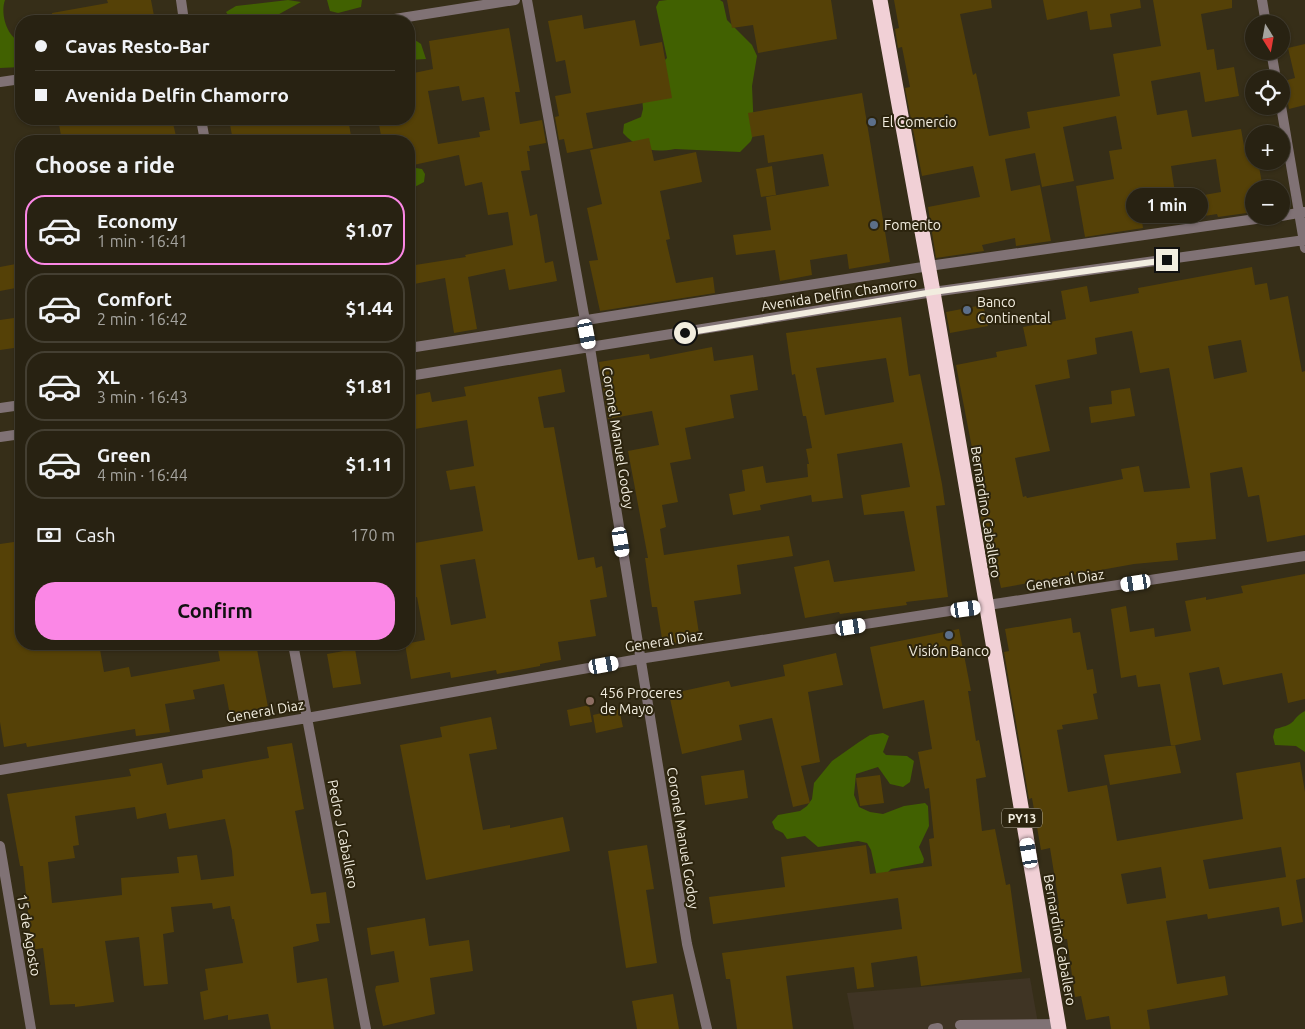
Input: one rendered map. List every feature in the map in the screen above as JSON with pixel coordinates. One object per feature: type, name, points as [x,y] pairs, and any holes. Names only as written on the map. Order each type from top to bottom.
[{"type":"highway","name":"Bernardino Caballero","points":[[880,0],[933,292],[1059,1026]]},
{"type":"street","points":[[181,0],[183,15]]},
{"type":"street","points":[[415,16],[515,0]]},
{"type":"street","name":"Coronel Manuel Godoy","points":[[527,0],[590,348],[687,944],[706,1029]]},
{"type":"street","points":[[1262,0],[1264,15]]},
{"type":"street","points":[[0,82],[15,80]]},
{"type":"street","points":[[1283,115],[1302,213],[1305,243]]},
{"type":"street","name":"Avenida Delfin Chamorro","points":[[415,347],[928,266],[1245,220]]},
{"type":"street","name":"Avenida Delfin Chamorro","points":[[415,375],[933,292],[1305,243]]},
{"type":"street","points":[[0,408],[15,406]]},
{"type":"street","points":[[0,437],[15,435]]},
{"type":"street","name":"General Diaz","points":[[0,770],[640,659],[1305,556]]},
{"type":"street","name":"Pedro J Caballero","points":[[294,650],[366,1029]]},
{"type":"street","name":"15 de Agosto","points":[[0,846],[31,1029]]},
{"type":"street","points":[[960,1025],[990,1027],[1059,1026]]},
{"type":"street","points":[[933,1029],[938,1028]]},
{"type":"shaded area","points":[[1030,978],[1039,1029],[854,1029],[847,993]]},
{"type":"green space","points":[[0,0],[5,0],[4,18],[8,30],[15,38],[15,67],[0,68]]},
{"type":"green space","points":[[288,0],[301,2],[277,15],[228,15],[226,12],[236,6]]},
{"type":"green space","points":[[327,0],[362,0],[361,7],[338,13],[330,11]]},
{"type":"green space","points":[[720,0],[723,2],[727,20],[752,45],[757,56],[752,86],[754,132],[751,141],[740,152],[675,149],[659,151],[646,149],[640,147],[623,133],[624,124],[641,117],[643,109],[641,83],[667,58],[656,7],[659,1]]},
{"type":"green space","points":[[415,40],[421,44],[426,59],[415,60]]},
{"type":"green space","points":[[415,168],[422,169],[425,174],[424,182],[415,187]]},
{"type":"green space","points":[[1305,711],[1305,752],[1296,746],[1275,745],[1273,737],[1275,729],[1291,723]]},
{"type":"green space","points":[[883,733],[889,736],[883,752],[886,755],[907,756],[914,761],[910,782],[903,787],[890,784],[878,767],[856,774],[854,795],[859,807],[870,812],[883,814],[904,806],[925,803],[928,806],[929,826],[919,847],[924,859],[923,863],[891,869],[884,879],[877,877],[871,850],[867,843],[858,841],[818,847],[805,836],[787,839],[783,833],[775,829],[772,822],[778,815],[800,811],[807,806],[812,799],[814,783],[832,761],[870,735]]},
{"type":"building","points":[[107,0],[151,0],[154,15],[52,15],[52,13],[108,3]]},
{"type":"building","points":[[727,0],[831,0],[837,39],[758,53],[753,25],[732,28]]},
{"type":"building","points":[[894,0],[991,0],[992,8],[960,14],[973,75],[976,73],[989,136],[1030,128],[1027,112],[1120,96],[1113,54],[1161,46],[1153,0],[1232,0],[1232,8],[1201,14],[1207,50],[1214,49],[1217,70],[1234,67],[1239,96],[1205,102],[1200,72],[1151,81],[1157,115],[1187,110],[1192,137],[1241,129],[1245,151],[1245,170],[1260,170],[1261,180],[1245,180],[1245,213],[1218,217],[1217,214],[1179,220],[1175,200],[1140,206],[1143,228],[1085,237],[1076,186],[1114,179],[1109,151],[1122,149],[1116,116],[1063,127],[1074,181],[1042,187],[1035,153],[1005,159],[1011,191],[1040,185],[1051,241],[1016,246],[1015,238],[982,245],[984,251],[936,258],[928,207],[980,197],[973,166],[922,176],[905,88],[910,87],[902,47],[898,48],[895,29],[899,28]],"holes":[[[1216,159],[1221,192],[1176,200],[1171,166]]]},
{"type":"building","points":[[1043,0],[1140,0],[1141,8],[1110,14],[1112,27],[1090,30],[1087,11],[1047,20]]},
{"type":"building","points":[[582,15],[584,29],[635,20],[640,46],[662,42],[672,98],[586,113],[593,148],[567,153],[564,139],[559,140],[555,117],[559,116],[555,96],[571,93],[565,60],[556,62],[548,21]]},
{"type":"building","points":[[509,28],[520,92],[515,92],[520,124],[542,120],[546,143],[529,146],[530,151],[527,151],[530,170],[521,171],[530,216],[537,214],[545,263],[553,261],[557,281],[509,290],[505,269],[468,277],[477,329],[454,333],[445,278],[415,284],[415,265],[466,257],[465,255],[513,245],[508,212],[488,215],[482,182],[465,186],[459,155],[415,165],[415,135],[381,135],[379,125],[415,125],[415,73],[433,69],[429,41]],"holes":[[[459,86],[462,101],[484,97],[490,130],[479,132],[480,137],[438,144],[428,91]]]},
{"type":"building","points":[[1305,44],[1305,105],[1290,109],[1290,79],[1295,78],[1290,48]]},
{"type":"building","points":[[862,93],[890,262],[849,269],[847,254],[810,260],[812,275],[780,281],[775,250],[736,255],[733,235],[771,230],[766,197],[829,186],[823,154],[768,163],[764,135],[752,137],[748,113]]},
{"type":"building","points":[[59,125],[173,125],[176,135],[61,135]]},
{"type":"building","points":[[230,125],[349,125],[351,135],[232,135]]},
{"type":"building","points":[[649,138],[654,161],[696,152],[702,182],[660,191],[670,239],[666,240],[676,283],[713,277],[715,293],[600,311],[589,261],[598,260],[587,208],[602,204],[590,150]]},
{"type":"building","points":[[772,166],[776,195],[761,197],[756,169]]},
{"type":"building","points":[[15,264],[15,288],[0,291],[0,267]]},
{"type":"building","points":[[1252,267],[1255,285],[1267,283],[1270,300],[1288,296],[1302,372],[1305,371],[1305,535],[1267,542],[1259,495],[1248,497],[1242,467],[1210,473],[1216,539],[1176,543],[1178,560],[1134,564],[1001,588],[995,561],[989,563],[979,505],[983,505],[956,365],[997,357],[996,352],[1027,346],[1023,327],[1066,319],[1061,291],[1087,286],[1090,302],[1139,293],[1138,288]],"holes":[[[1132,331],[1140,373],[1169,368],[1190,488],[1144,492],[1139,466],[1121,469],[1123,479],[1027,498],[1026,496],[1023,497],[1015,458],[1050,451],[1035,385],[1070,378],[1067,360],[1097,354],[1095,338]],[[1241,340],[1247,372],[1214,379],[1208,346]]]},
{"type":"building","points":[[983,305],[988,326],[950,333],[946,312]]},
{"type":"building","points":[[901,317],[909,376],[920,374],[942,484],[945,505],[936,506],[948,597],[906,602],[907,605],[840,614],[839,612],[805,618],[794,567],[829,560],[834,582],[915,571],[904,511],[864,515],[861,495],[910,487],[902,443],[837,454],[843,498],[812,502],[811,495],[760,505],[761,510],[733,515],[729,494],[745,491],[742,470],[763,466],[766,483],[808,477],[807,464],[809,464],[806,449],[812,448],[806,416],[803,416],[795,374],[792,375],[786,333]],"holes":[[[886,358],[894,402],[825,415],[816,368]]]},
{"type":"building","points":[[15,318],[15,348],[0,350],[0,320]]},
{"type":"building","points":[[712,347],[714,361],[753,355],[758,390],[730,395],[734,418],[685,428],[691,459],[670,463],[678,502],[662,505],[666,527],[660,529],[664,555],[789,536],[793,556],[737,565],[741,594],[694,601],[700,640],[663,645],[657,607],[652,607],[645,558],[648,558],[628,451],[659,445],[652,411],[608,419],[599,362],[649,354],[650,359]]},
{"type":"building","points":[[561,369],[565,392],[538,397],[544,428],[554,427],[578,560],[594,557],[596,568],[602,566],[607,597],[590,600],[596,636],[558,642],[561,660],[497,674],[496,670],[451,678],[450,672],[411,679],[406,650],[415,650],[415,642],[425,640],[417,597],[415,597],[415,543],[483,531],[475,486],[450,490],[446,471],[474,466],[467,420],[415,429],[415,395],[430,392],[432,402],[466,396],[464,387]],"holes":[[[475,559],[486,618],[451,625],[440,565]]]},
{"type":"building","points":[[1130,388],[1135,416],[1091,423],[1089,407],[1112,404],[1111,391]]},
{"type":"building","points":[[15,542],[15,650],[100,650],[104,672],[129,667],[131,677],[220,661],[218,650],[257,650],[268,707],[230,715],[224,684],[193,690],[195,699],[165,704],[170,732],[136,736],[135,729],[27,747],[26,743],[4,747],[0,722],[0,544]]},
{"type":"building","points":[[1305,574],[1305,699],[1288,703],[1282,673],[1223,685],[1219,667],[1189,673],[1201,740],[1171,746],[1160,684],[1138,687],[1136,675],[1121,678],[1111,609],[1126,606],[1130,632],[1154,628],[1155,637],[1191,631],[1185,601],[1206,597],[1206,600],[1243,593],[1241,586]]},
{"type":"building","points":[[1071,618],[1073,633],[1080,632],[1087,670],[1093,669],[1097,693],[1093,694],[1098,719],[1062,725],[1063,729],[1057,730],[1068,792],[1107,785],[1117,841],[1243,819],[1236,773],[1300,762],[1305,792],[1305,878],[1296,880],[1303,922],[1282,926],[1279,907],[1208,919],[1207,914],[1166,921],[1177,984],[1225,976],[1228,995],[1147,1010],[1150,1029],[1111,1029],[1109,1016],[1086,1020],[1081,996],[1075,997],[1067,939],[1061,940],[1054,905],[1059,904],[1050,848],[1041,850],[1032,798],[1029,799],[1004,652],[1009,651],[1005,629]],"holes":[[[1281,847],[1286,877],[1209,889],[1203,860]],[[1161,867],[1166,898],[1127,904],[1121,874]]]},
{"type":"building","points":[[959,629],[971,691],[968,691],[976,741],[979,740],[986,777],[976,779],[982,831],[995,829],[1006,885],[1010,884],[1022,972],[921,986],[917,956],[871,963],[874,987],[857,989],[854,967],[786,976],[793,1029],[737,1029],[730,979],[726,979],[722,953],[902,929],[898,898],[713,924],[709,897],[785,887],[781,857],[844,848],[866,845],[870,874],[932,866],[929,839],[934,838],[929,788],[925,789],[918,752],[932,749],[924,700],[883,709],[870,647]]},
{"type":"building","points":[[355,650],[361,684],[333,688],[327,654]]},
{"type":"building","points":[[836,653],[843,685],[808,692],[820,762],[801,766],[810,803],[793,807],[772,718],[739,725],[742,740],[682,754],[669,694],[729,681],[731,687],[785,676],[783,665]]},
{"type":"building","points":[[589,705],[592,722],[570,726],[567,710]]},
{"type":"building","points":[[619,709],[623,727],[596,733],[593,715]]},
{"type":"building","points":[[491,717],[497,749],[469,754],[483,830],[510,825],[510,828],[563,817],[570,851],[426,880],[400,745],[442,737],[440,727]]},
{"type":"building","points":[[292,743],[304,809],[295,811],[311,894],[326,892],[330,923],[316,924],[319,941],[293,947],[297,983],[327,978],[334,1029],[271,1029],[268,1014],[228,1020],[228,1015],[204,1020],[200,992],[208,990],[205,969],[243,963],[230,906],[213,909],[212,903],[171,907],[174,932],[163,934],[168,984],[144,986],[139,937],[105,941],[114,1002],[75,1007],[75,1004],[50,1005],[43,948],[32,950],[23,866],[20,866],[7,794],[131,776],[129,769],[162,763],[167,785],[203,778],[202,770],[269,758],[267,747]],"holes":[[[135,807],[137,819],[166,813],[169,829],[225,819],[232,851],[234,876],[201,880],[197,855],[177,857],[179,873],[121,878],[122,895],[52,903],[48,862],[75,858],[73,846],[79,845],[75,816]]]},
{"type":"building","points":[[1175,745],[1181,773],[1110,785],[1104,755]]},
{"type":"building","points":[[744,770],[748,798],[705,805],[701,776]]},
{"type":"building","points":[[880,775],[884,803],[860,806],[856,778]]},
{"type":"building","points":[[647,845],[654,889],[646,890],[657,963],[626,968],[608,851]]},
{"type":"building","points":[[425,918],[429,946],[469,940],[473,971],[430,978],[435,1014],[383,1026],[375,990],[376,986],[399,982],[394,951],[371,955],[367,928]]},
{"type":"building","points":[[673,994],[679,1029],[637,1029],[632,1001]]},
{"type":"place","name":"El Comercio","points":[[872,122]]},
{"type":"place","name":"Fomento","points":[[874,225]]},
{"type":"place","name":"Banco Continental","points":[[967,310]]},
{"type":"place","name":"Visión Banco","points":[[949,635]]},
{"type":"place","name":"456 Proceres de Mayo","points":[[590,701]]},
{"type":"route","points":[[685,333],[933,292],[1167,260]]}]
